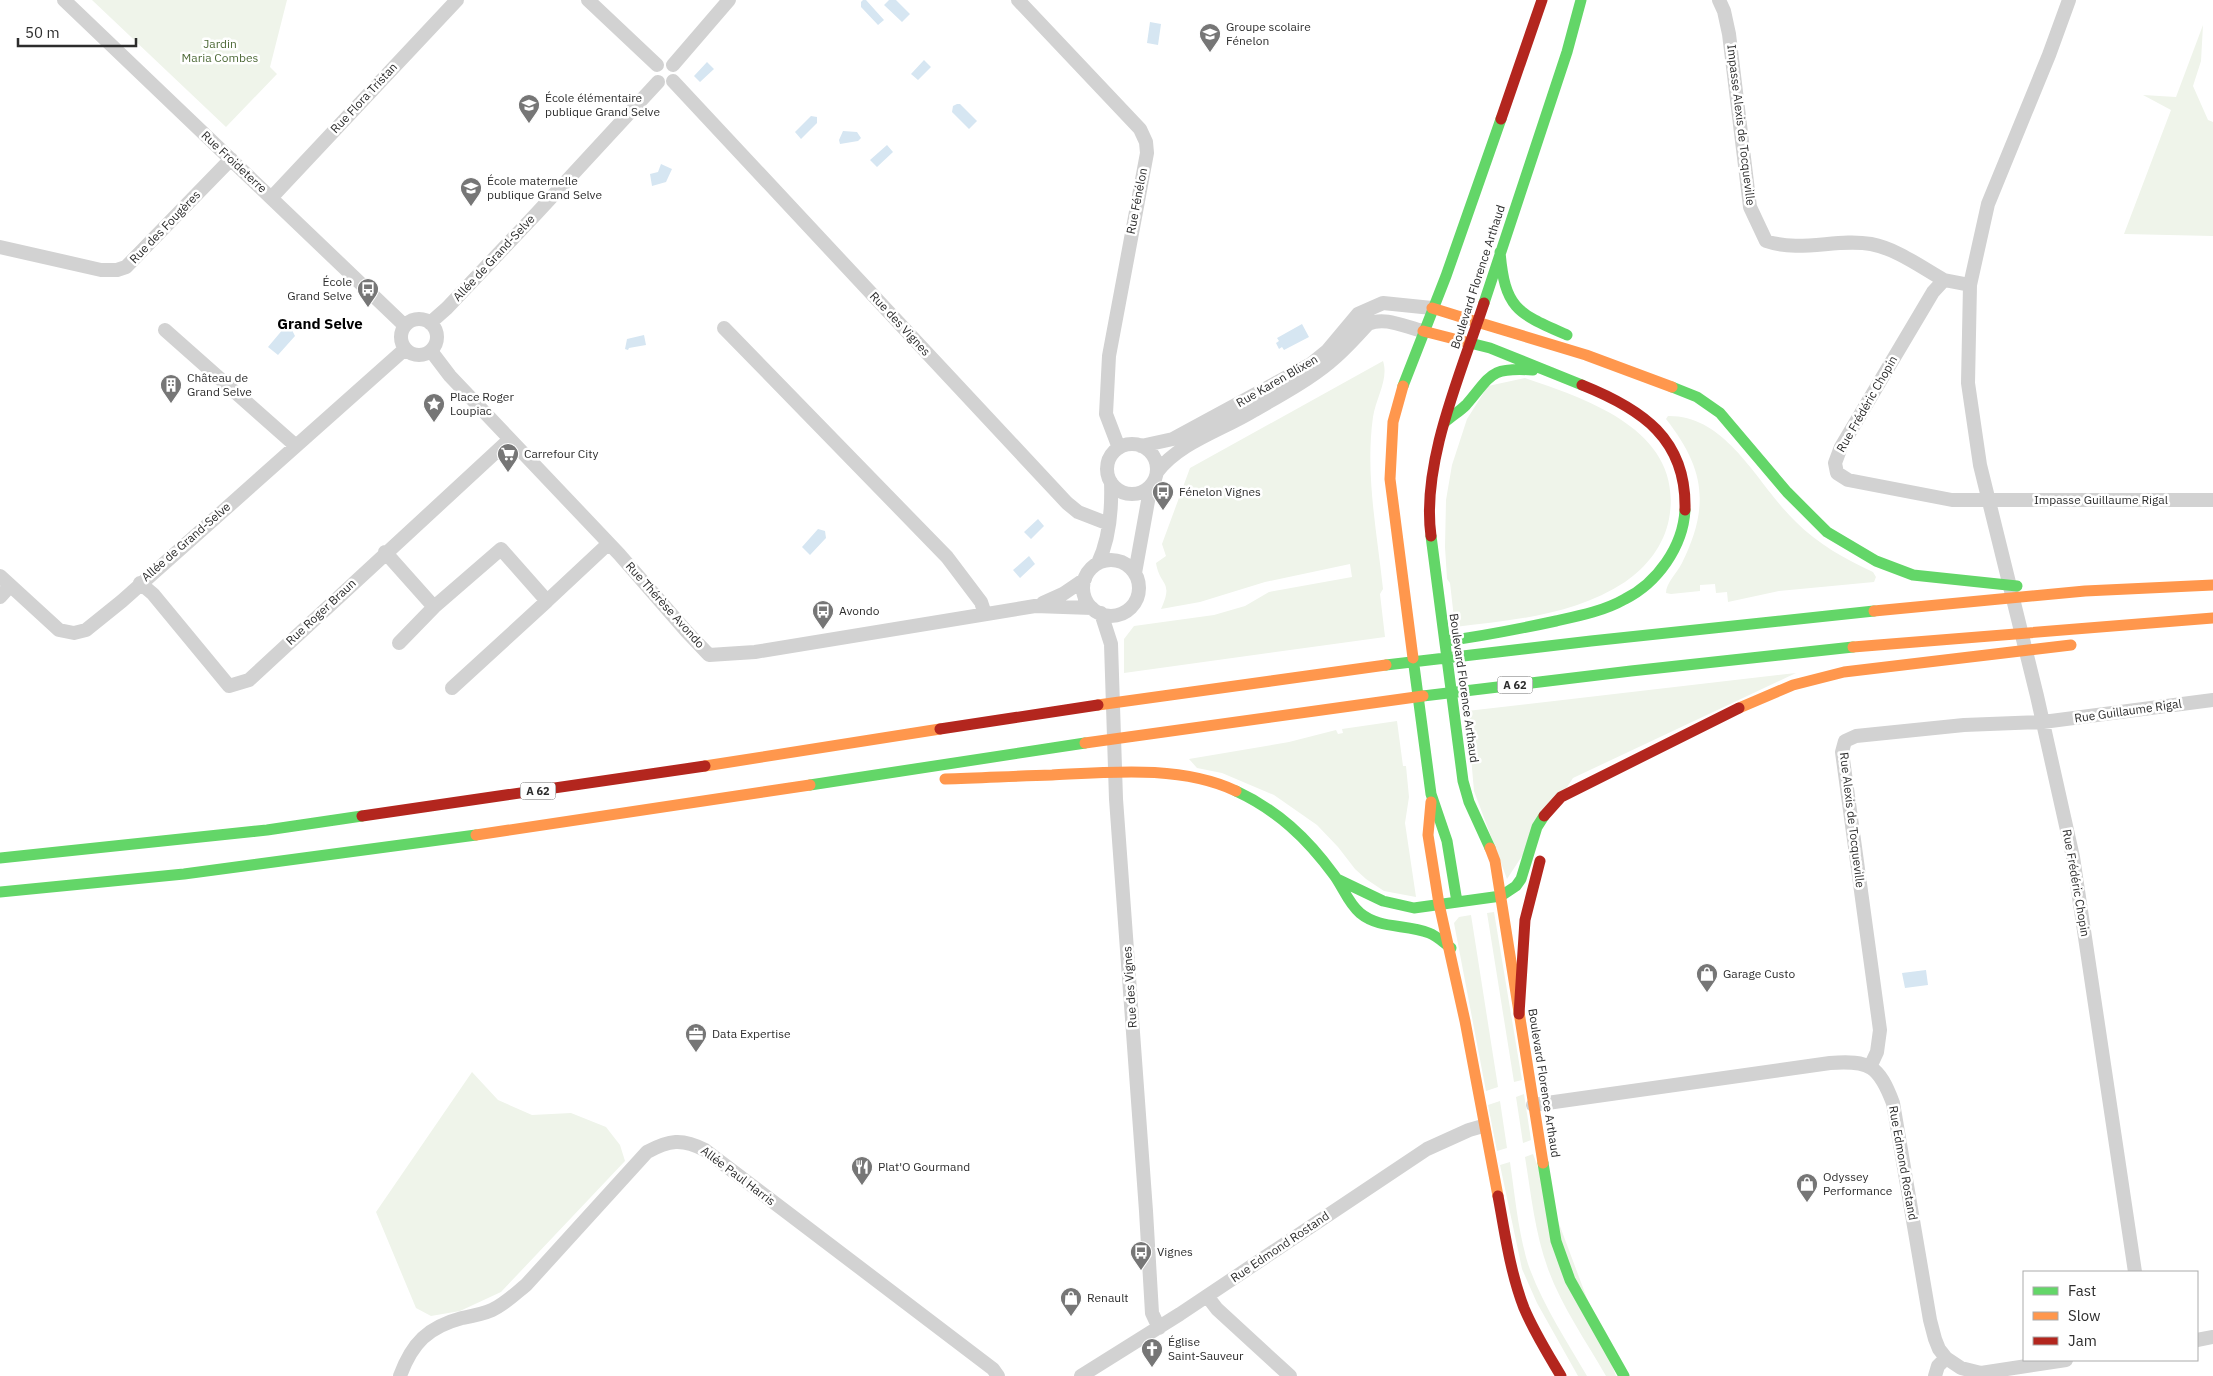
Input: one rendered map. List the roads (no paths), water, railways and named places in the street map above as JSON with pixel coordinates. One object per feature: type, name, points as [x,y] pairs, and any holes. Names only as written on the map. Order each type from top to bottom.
[{"type":"main road","points":[[1542,0],[1446,276],[1423,330],[1399,398],[1393,422],[1390,479],[1431,794],[1428,835],[1439,904],[1450,948],[1483,1126],[1516,1285],[1531,1323],[1561,1376]]},
{"type":"main road","name":"Boulevard Florence Arthaud","points":[[1581,0],[1567,52],[1445,422],[1434,465],[1429,500],[1429,529],[1465,791],[1491,848],[1501,896],[1550,1214],[1561,1261],[1624,1376]]},
{"type":"main road","points":[[1500,252],[1504,286],[1516,309],[1528,318],[1568,336],[1586,355]]},
{"type":"main road","points":[[1432,308],[1586,355],[1680,389],[1708,404],[1733,426],[1787,492],[1827,532],[1876,561],[1913,575],[1934,579],[2085,592]]},
{"type":"main road","points":[[1403,647],[1509,632],[1599,610],[1631,596],[1645,587],[1662,568],[1677,543],[1684,520],[1685,492],[1679,464],[1666,440],[1650,421],[1628,405],[1610,396],[1490,348],[1423,330]]},
{"type":"main road","points":[[1445,422],[1465,406],[1478,386],[1495,372],[1516,368],[1548,372]]},
{"type":"main road","name":"A 62","points":[[0,858],[277,828],[642,776],[1075,708],[1378,666],[1876,611],[2085,592],[2213,585]]},
{"type":"main road","name":"A 62","points":[[0,892],[123,881],[259,865],[820,785],[1164,732],[1699,662],[1960,637],[2213,618]]},
{"type":"main road","points":[[2155,634],[2213,628]]},
{"type":"main road","points":[[1337,879],[1367,897],[1386,904],[1414,908],[1501,896],[1516,886],[1521,879],[1537,828],[1548,809],[1561,796],[1757,699],[1793,685],[1844,672],[2087,643]]},
{"type":"main road","points":[[1075,708],[1106,689],[1126,686]]},
{"type":"main road","points":[[820,785],[1135,771],[1187,777],[1222,785],[1251,796],[1283,818],[1337,879],[1359,913],[1374,921],[1390,926],[1426,932],[1450,948]]},
{"type":"main road","points":[[1552,824],[1575,790]]},
{"type":"main road","points":[[1431,794],[1447,841],[1457,902]]},
{"type":"main road","points":[[1519,1014],[1521,959],[1525,920],[1544,844]]},
{"type":"street","name":"Rue Froideterre","points":[[64,0],[404,325]]},
{"type":"street","name":"Rue Flora Tristan","points":[[272,197],[457,0]]},
{"type":"street","points":[[588,0],[657,65]]},
{"type":"street","points":[[673,65],[729,0]]},
{"type":"street","name":"Rue Fénélon","points":[[1018,0],[1140,129],[1146,142],[1147,153],[1113,329],[1106,381],[1106,414],[1119,448]]},
{"type":"street","name":"Impasse Alexis de Tocqueville","points":[[1719,0],[1724,11],[1729,34],[1750,207],[1766,241],[1780,246],[1804,247],[1870,244],[1901,255],[1944,280]]},
{"type":"street","name":"Rue Frédéric Chopin","points":[[2069,0],[2049,55],[1988,204],[1970,286],[1968,383],[1988,500],[2044,722],[2073,857],[2135,1271]]},
{"type":"street","points":[[665,61],[673,65],[677,73],[673,81],[665,84],[658,82],[654,74],[657,65],[665,61]]},
{"type":"street","name":"Rue des Vignes","points":[[673,81],[1067,503],[1078,512],[1109,524]]},
{"type":"street","name":"Allée de Grand-Selve","points":[[430,323],[447,308],[522,229],[658,82]]},
{"type":"street","name":"Rue des Fougères","points":[[0,247],[101,270],[117,270],[126,267],[231,159]]},
{"type":"street","points":[[1944,280],[1970,286]]},
{"type":"street","name":"Rue Frédéric Chopin","points":[[1944,280],[1933,292],[1850,430],[1835,463],[1837,472],[1848,480],[1952,500],[1988,500]]},
{"type":"street","name":"Rue Karen Blixen","points":[[1141,446],[1173,439],[1311,364],[1327,351],[1358,314],[1375,305],[1382,303],[1432,308]]},
{"type":"street","points":[[417,319],[430,323],[435,328],[437,336],[436,344],[431,351],[418,355],[405,349],[400,337],[404,325],[417,319]]},
{"type":"street","name":"Rue Karen Blixen","points":[[1157,472],[1164,462],[1180,451],[1304,381],[1331,362],[1368,324],[1383,320],[1423,330]]},
{"type":"street","points":[[724,328],[947,557],[981,602],[985,614],[1035,606],[1097,611],[1114,615],[1122,613],[1129,609],[1138,596],[1138,581],[1135,573],[1124,563],[1108,560],[1098,563],[1088,572],[1085,579],[1084,594],[1097,611]]},
{"type":"street","points":[[165,330],[296,446]]},
{"type":"street","name":"Allée de Grand-Selve","points":[[5,581],[59,630],[74,633],[86,630],[405,349]]},
{"type":"street","name":"Rue Thérèse Avondo","points":[[431,351],[450,376],[709,655],[755,652],[985,614]]},
{"type":"street","name":"Rue Roger Braun","points":[[140,583],[153,594],[229,686],[249,680],[385,552],[509,440]]},
{"type":"street","points":[[1098,563],[1109,524],[1111,482],[1108,467],[1109,460],[1119,448],[1134,444],[1141,446],[1153,456],[1157,472],[1154,481],[1147,489],[1138,493],[1127,493],[1118,489],[1111,482]]},
{"type":"street","points":[[1135,573],[1148,501],[1147,489]]},
{"type":"street","name":"Impasse Guillaume Rigal","points":[[1988,500],[2213,500]]},
{"type":"street","points":[[452,688],[608,544]]},
{"type":"street","points":[[399,643],[434,606],[501,549],[547,601]]},
{"type":"street","points":[[385,552],[434,606]]},
{"type":"street","points":[[1035,606],[1063,594],[1085,579]]},
{"type":"street","points":[[0,597],[5,581]]},
{"type":"street","name":"Rue des Vignes","points":[[1097,611],[1111,644],[1116,799],[1152,1313],[1158,1328]]},
{"type":"street","name":"Rue des Vignes","points":[[1111,644],[1122,613]]},
{"type":"street","name":"Rue Guillaume Rigal","points":[[2044,722],[2213,700]]},
{"type":"street","name":"Rue Alexis de Tocqueville","points":[[1870,1067],[1877,1052],[1880,1030],[1842,752],[1845,741],[1856,736],[1964,725],[2044,722]]},
{"type":"street","points":[[1533,1105],[1830,1063],[1854,1061],[1870,1067]]},
{"type":"street","name":"Rue Edmond Rostand","points":[[1870,1067],[1884,1080],[1893,1103],[1930,1320],[1935,1339],[1946,1358]]},
{"type":"street","name":"Rue Edmond Rostand","points":[[1081,1376],[1207,1296],[1427,1149],[1469,1130],[1483,1126]]},
{"type":"street","name":"Allée Paul Harris","points":[[400,1376],[411,1350],[429,1331],[441,1324],[490,1311],[504,1304],[526,1284],[647,1152],[664,1143],[680,1141],[692,1143],[705,1150],[993,1369],[998,1376]]},
{"type":"street","points":[[1207,1296],[1217,1310],[1290,1376]]},
{"type":"street","points":[[2198,1340],[2213,1337]]},
{"type":"street","points":[[1935,1376],[1938,1366],[1946,1358],[1961,1368],[1982,1373],[2060,1361]]},
{"type":"water","points":[[863,0],[866,0],[884,20],[878,25],[861,7]]},
{"type":"water","points":[[889,0],[896,0],[910,14],[902,22],[884,5]]},
{"type":"water","points":[[1150,22],[1161,24],[1158,45],[1147,43]]},
{"type":"water","points":[[924,60],[931,67],[918,80],[911,74]]},
{"type":"water","points":[[707,62],[714,69],[700,82],[694,76]]},
{"type":"water","points":[[960,104],[977,121],[969,129],[952,112],[953,106]]},
{"type":"water","points":[[811,116],[817,117],[817,123],[801,139],[795,132]]},
{"type":"water","points":[[843,131],[857,132],[861,138],[858,141],[840,144],[839,140]]},
{"type":"water","points":[[887,145],[893,152],[877,167],[870,160]]},
{"type":"water","points":[[661,164],[672,169],[666,182],[652,186],[650,174],[658,172]]},
{"type":"water","points":[[1302,324],[1309,337],[1284,350],[1282,347],[1279,349],[1276,343],[1279,341],[1277,338]]},
{"type":"water","points":[[284,328],[292,330],[295,336],[278,355],[268,347]]},
{"type":"water","points":[[644,335],[646,345],[629,348],[628,350],[625,349],[627,339]]},
{"type":"water","points":[[1038,519],[1044,526],[1031,539],[1024,532]]},
{"type":"water","points":[[818,529],[825,531],[826,538],[810,555],[802,547]]},
{"type":"water","points":[[1029,556],[1035,564],[1020,578],[1013,570]]},
{"type":"water","points":[[1926,970],[1928,985],[1905,988],[1902,973]]},
{"type":"place","name":"Groupe scolaire Fénelon","points":[[1210,53]]},
{"type":"place","name":"École élémentaire publique Grand Selve","points":[[529,124]]},
{"type":"place","name":"École maternelle publique Grand Selve","points":[[471,207]]},
{"type":"place","name":"École Grand Selve","points":[[368,308]]},
{"type":"place","name":"Château de Grand Selve","points":[[171,404]]},
{"type":"place","name":"Place Roger Loupiac","points":[[434,423]]},
{"type":"place","name":"Carrefour City","points":[[508,473]]},
{"type":"place","name":"Fénelon Vignes","points":[[1163,511]]},
{"type":"place","name":"Avondo","points":[[823,630]]},
{"type":"place","name":"Garage Custo","points":[[1707,993]]},
{"type":"place","name":"Data Expertise","points":[[696,1053]]},
{"type":"place","name":"Plat'O Gourmand","points":[[862,1186]]},
{"type":"place","name":"Odyssey Performance","points":[[1807,1203]]},
{"type":"place","name":"Vignes","points":[[1141,1271]]},
{"type":"place","name":"Renault","points":[[1071,1317]]},
{"type":"place","name":"Église Saint-Sauveur","points":[[1152,1368]]},
{"type":"district","name":"Grand Selve","points":[[320,324]]},
{"type":"park label","name":"Jardin Maria Combes","points":[[220,51]]}]
